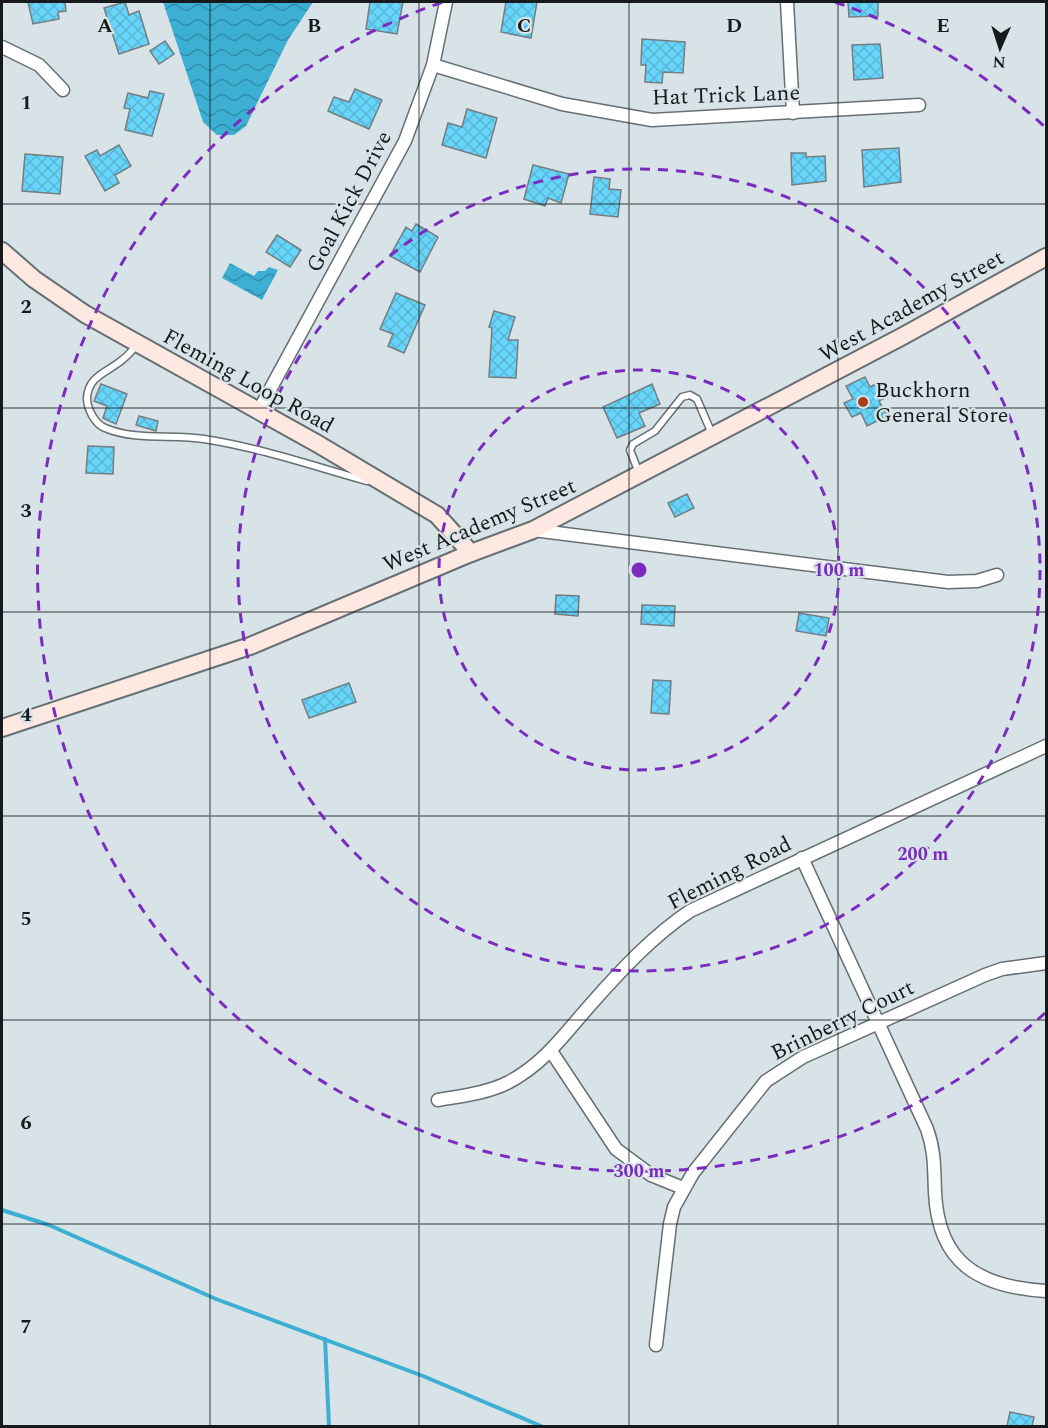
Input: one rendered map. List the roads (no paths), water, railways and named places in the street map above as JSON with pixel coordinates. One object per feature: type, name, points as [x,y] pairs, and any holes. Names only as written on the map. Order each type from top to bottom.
[{"type":"main road","name":"Fleming Loop Road","points":[[2,251],[34,279],[85,314],[259,410],[437,515],[471,553]]},
{"type":"main road","name":"West Academy Street","points":[[2,728],[250,646],[471,553],[533,530],[714,437],[1047,257]]},
{"type":"street","name":"Goal Kick Drive","points":[[259,410],[405,141],[433,65],[446,2]]},
{"type":"street","points":[[787,2],[793,114]]},
{"type":"street","points":[[2,47],[39,65],[63,90]]},
{"type":"street","name":"Hat Trick Lane","points":[[433,65],[562,104],[652,120],[793,114],[919,105]]},
{"type":"street","points":[[533,530],[948,582],[977,581],[997,575]]},
{"type":"street","name":"Fleming Road","points":[[438,1100],[475,1093],[508,1082],[551,1051],[621,970],[672,923],[707,901],[1047,746]]},
{"type":"street","points":[[802,858],[933,1146],[937,1214],[940,1230],[951,1250],[962,1264],[989,1282],[1006,1287],[1047,1291]]},
{"type":"street","name":"Brinberry Court","points":[[656,1345],[670,1224],[683,1188],[749,1099],[766,1081],[803,1057],[1002,969],[1047,963]]},
{"type":"street","points":[[551,1051],[616,1149],[651,1175],[683,1188]]},
{"type":"lane","points":[[139,344],[122,360],[96,377],[90,387],[87,400],[93,416],[102,427],[123,434],[201,438],[241,445],[391,487]]},
{"type":"lane","points":[[640,475],[630,450],[633,444],[655,431],[682,397],[690,395],[697,399],[714,437]]},
{"type":"water","points":[[163,2],[313,2],[288,40],[246,126],[234,135],[217,135],[203,122]]},
{"type":"water","points":[[230,263],[254,276],[258,271],[265,271],[269,267],[278,270],[262,300],[222,278]]},
{"type":"waterway","points":[[2,1210],[49,1225],[216,1299],[423,1376],[541,1426]]},
{"type":"waterway","points":[[325,1339],[329,1426]]},
{"type":"place","name":"Buckhorn General Store","points":[[863,402]]}]
